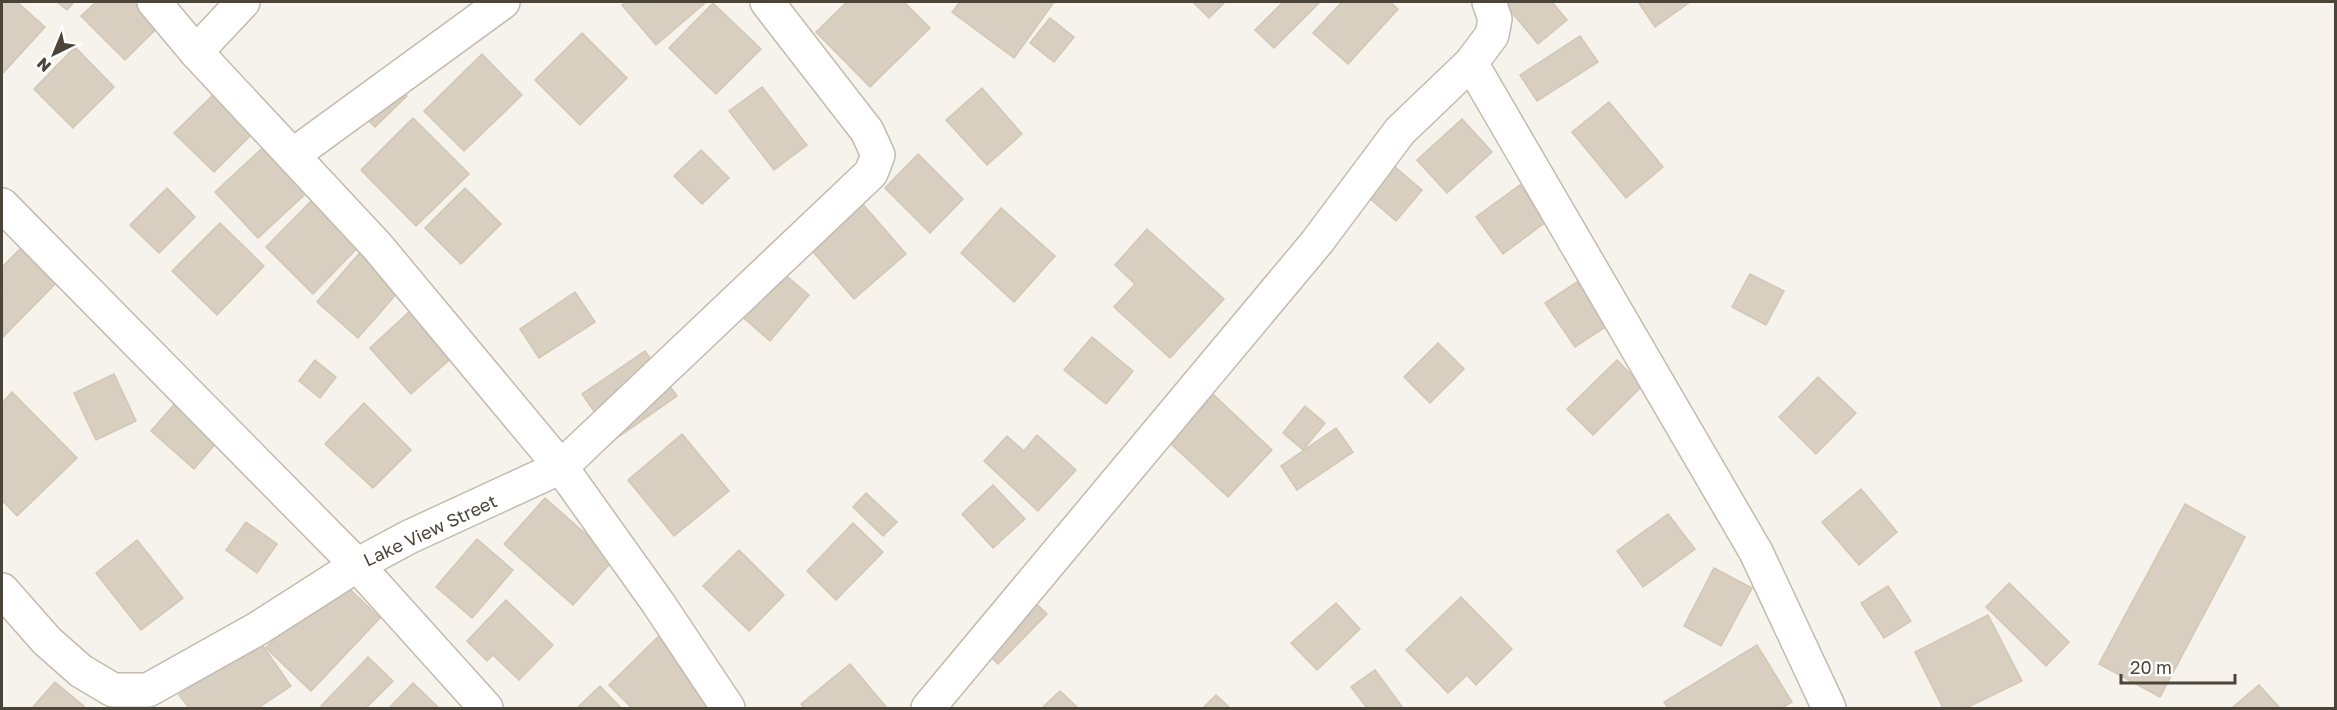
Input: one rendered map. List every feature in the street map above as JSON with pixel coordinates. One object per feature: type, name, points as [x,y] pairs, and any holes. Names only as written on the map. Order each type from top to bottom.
[{"type":"street","points":[[154,2],[196,52],[377,246],[561,467],[658,603],[728,708]]},
{"type":"street","points":[[196,52],[243,2]]},
{"type":"street","points":[[293,155],[503,2]]},
{"type":"street","name":"Lake View Street","points":[[2,590],[47,641],[81,671],[113,690],[156,699],[257,629],[357,565],[409,537],[561,467],[871,173],[876,164],[878,155],[867,131],[767,2]]},
{"type":"street","points":[[928,708],[1317,242],[1400,131],[1471,63],[1492,35],[1495,20],[1489,2]]},
{"type":"street","points":[[1471,63],[1756,552],[1829,708]]},
{"type":"street","points":[[2,205],[357,565],[486,708]]},
{"type":"building","points":[[2,2],[17,2],[45,27],[2,74]]},
{"type":"building","points":[[57,2],[74,2],[67,10]]},
{"type":"building","points":[[96,2],[133,2],[158,27],[125,60],[81,16]]},
{"type":"building","points":[[627,2],[706,2],[656,45],[622,5]]},
{"type":"building","points":[[847,2],[904,2],[930,28],[870,87],[816,32]]},
{"type":"building","points":[[960,2],[1054,2],[1014,58],[952,12]]},
{"type":"building","points":[[1193,2],[1225,2],[1209,18]]},
{"type":"building","points":[[1283,2],[1320,2],[1274,48],[1255,30]]},
{"type":"building","points":[[1342,2],[1390,2],[1398,9],[1348,64],[1313,33]]},
{"type":"building","points":[[1503,2],[1552,2],[1567,20],[1538,44]]},
{"type":"building","points":[[1690,2],[1655,27],[1639,3]]},
{"type":"building","points":[[713,3],[761,49],[716,94],[669,48]]},
{"type":"building","points":[[1050,18],[1074,37],[1054,62],[1030,43]]},
{"type":"building","points":[[582,33],[627,78],[580,125],[535,80]]},
{"type":"building","points":[[1580,36],[1598,62],[1537,101],[1520,75]]},
{"type":"building","points":[[75,47],[114,87],[73,128],[34,89]]},
{"type":"building","points":[[482,54],[522,95],[464,151],[424,111]]},
{"type":"building","points":[[384,71],[407,96],[375,127],[351,103]]},
{"type":"building","points":[[762,87],[807,145],[774,170],[729,111]]},
{"type":"building","points":[[982,88],[1022,134],[987,165],[946,120]]},
{"type":"building","points":[[214,94],[253,133],[214,172],[174,133]]},
{"type":"building","points":[[1609,102],[1663,167],[1626,198],[1572,132]]},
{"type":"building","points":[[413,118],[469,174],[416,226],[361,170]]},
{"type":"building","points":[[1462,119],[1492,152],[1447,193],[1417,160]]},
{"type":"building","points":[[270,141],[313,187],[258,238],[215,192]]},
{"type":"building","points":[[701,150],[729,178],[702,204],[674,176]]},
{"type":"building","points":[[918,154],[963,199],[930,233],[885,188]]},
{"type":"building","points":[[1387,160],[1422,190],[1396,221],[1361,191]]},
{"type":"building","points":[[1520,185],[1547,221],[1503,254],[1476,217]]},
{"type":"building","points":[[167,188],[195,217],[159,253],[130,225]]},
{"type":"building","points":[[465,188],[501,224],[461,264],[425,228]]},
{"type":"building","points":[[854,194],[906,254],[854,299],[802,239]]},
{"type":"building","points":[[316,196],[363,242],[313,294],[266,247]]},
{"type":"building","points":[[1001,208],[1055,256],[1014,302],[961,253]]},
{"type":"building","points":[[220,223],[264,266],[217,315],[172,271]]},
{"type":"building","points":[[1147,229],[1224,299],[1170,358],[1114,307],[1135,284],[1115,265]]},
{"type":"building","points":[[27,242],[62,277],[3,337],[2,267]]},
{"type":"building","points":[[364,248],[405,284],[358,338],[317,302]]},
{"type":"building","points":[[770,262],[809,295],[770,341],[731,307]]},
{"type":"building","points":[[1750,274],[1784,291],[1766,325],[1732,307]]},
{"type":"building","points":[[1583,278],[1613,322],[1575,347],[1545,303]]},
{"type":"building","points":[[575,292],[595,322],[539,358],[520,329]]},
{"type":"building","points":[[423,299],[465,346],[411,394],[370,348]]},
{"type":"building","points":[[1092,337],[1133,371],[1106,404],[1064,370]]},
{"type":"building","points":[[1438,343],[1464,369],[1430,403],[1404,377]]},
{"type":"building","points":[[645,351],[677,396],[614,440],[582,394]]},
{"type":"building","points":[[315,360],[336,377],[320,398],[299,381]]},
{"type":"building","points":[[1617,360],[1642,386],[1593,435],[1567,409]]},
{"type":"building","points":[[114,374],[136,421],[96,440],[74,393]]},
{"type":"building","points":[[1818,377],[1856,413],[1816,454],[1779,417]]},
{"type":"building","points":[[12,392],[77,458],[17,516],[2,500],[2,403]]},
{"type":"building","points":[[185,392],[228,429],[194,469],[151,431]]},
{"type":"building","points":[[1214,395],[1272,450],[1228,497],[1169,442]]},
{"type":"building","points":[[364,403],[411,450],[373,488],[325,444]]},
{"type":"building","points":[[1305,406],[1325,423],[1303,450],[1283,433]]},
{"type":"building","points":[[1336,428],[1353,452],[1297,490],[1281,466]]},
{"type":"building","points":[[682,434],[729,491],[674,536],[628,480]]},
{"type":"building","points":[[1037,435],[1076,470],[1038,511],[984,461],[1007,436],[1024,451]]},
{"type":"building","points":[[993,485],[1025,519],[993,548],[962,514]]},
{"type":"building","points":[[1861,489],[1897,532],[1859,565],[1822,522]]},
{"type":"building","points":[[866,493],[897,522],[883,536],[853,507]]},
{"type":"building","points":[[545,498],[614,559],[573,605],[504,544]]},
{"type":"building","points":[[2185,504],[2245,537],[2160,697],[2099,664]]},
{"type":"building","points":[[1668,514],[1695,549],[1643,587],[1617,551]]},
{"type":"building","points":[[246,522],[277,544],[257,573],[226,550]]},
{"type":"building","points":[[853,523],[883,552],[836,600],[807,571]]},
{"type":"building","points":[[477,539],[513,570],[472,618],[436,587]]},
{"type":"building","points":[[137,540],[183,598],[141,630],[96,573]]},
{"type":"building","points":[[739,550],[784,595],[749,631],[703,586]]},
{"type":"building","points":[[1714,568],[1752,588],[1721,646],[1684,626]]},
{"type":"building","points":[[335,575],[380,618],[311,691],[266,648]]},
{"type":"building","points":[[2009,583],[2069,642],[2046,666],[1986,607]]},
{"type":"building","points":[[1888,586],[1911,621],[1884,638],[1861,603]]},
{"type":"building","points":[[1020,588],[1047,614],[998,664],[971,638]]},
{"type":"building","points":[[1461,597],[1512,649],[1476,685],[1467,675],[1448,693],[1406,650]]},
{"type":"building","points":[[506,600],[553,645],[519,680],[493,655],[487,661],[467,641]]},
{"type":"building","points":[[1336,603],[1360,629],[1317,670],[1291,643]]},
{"type":"building","points":[[1988,615],[2022,681],[1966,708],[1943,708],[1915,652]]},
{"type":"building","points":[[659,636],[722,701],[714,708],[632,708],[609,685]]},
{"type":"building","points":[[258,639],[291,686],[258,708],[189,708],[179,695]]},
{"type":"building","points":[[1757,645],[1792,702],[1782,708],[1668,708],[1664,702]]},
{"type":"building","points":[[368,657],[393,681],[366,708],[323,708],[321,706]]},
{"type":"building","points":[[850,664],[887,708],[805,708],[801,704]]},
{"type":"building","points":[[1375,670],[1403,708],[1367,708],[1351,687]]},
{"type":"building","points":[[55,682],[86,708],[32,708]]},
{"type":"building","points":[[413,683],[439,708],[389,708]]},
{"type":"building","points":[[2259,685],[2280,708],[2232,708]]},
{"type":"building","points":[[600,686],[621,708],[577,708]]},
{"type":"building","points":[[1060,691],[1078,708],[1042,708]]},
{"type":"building","points":[[1216,695],[1230,708],[1203,708]]}]
